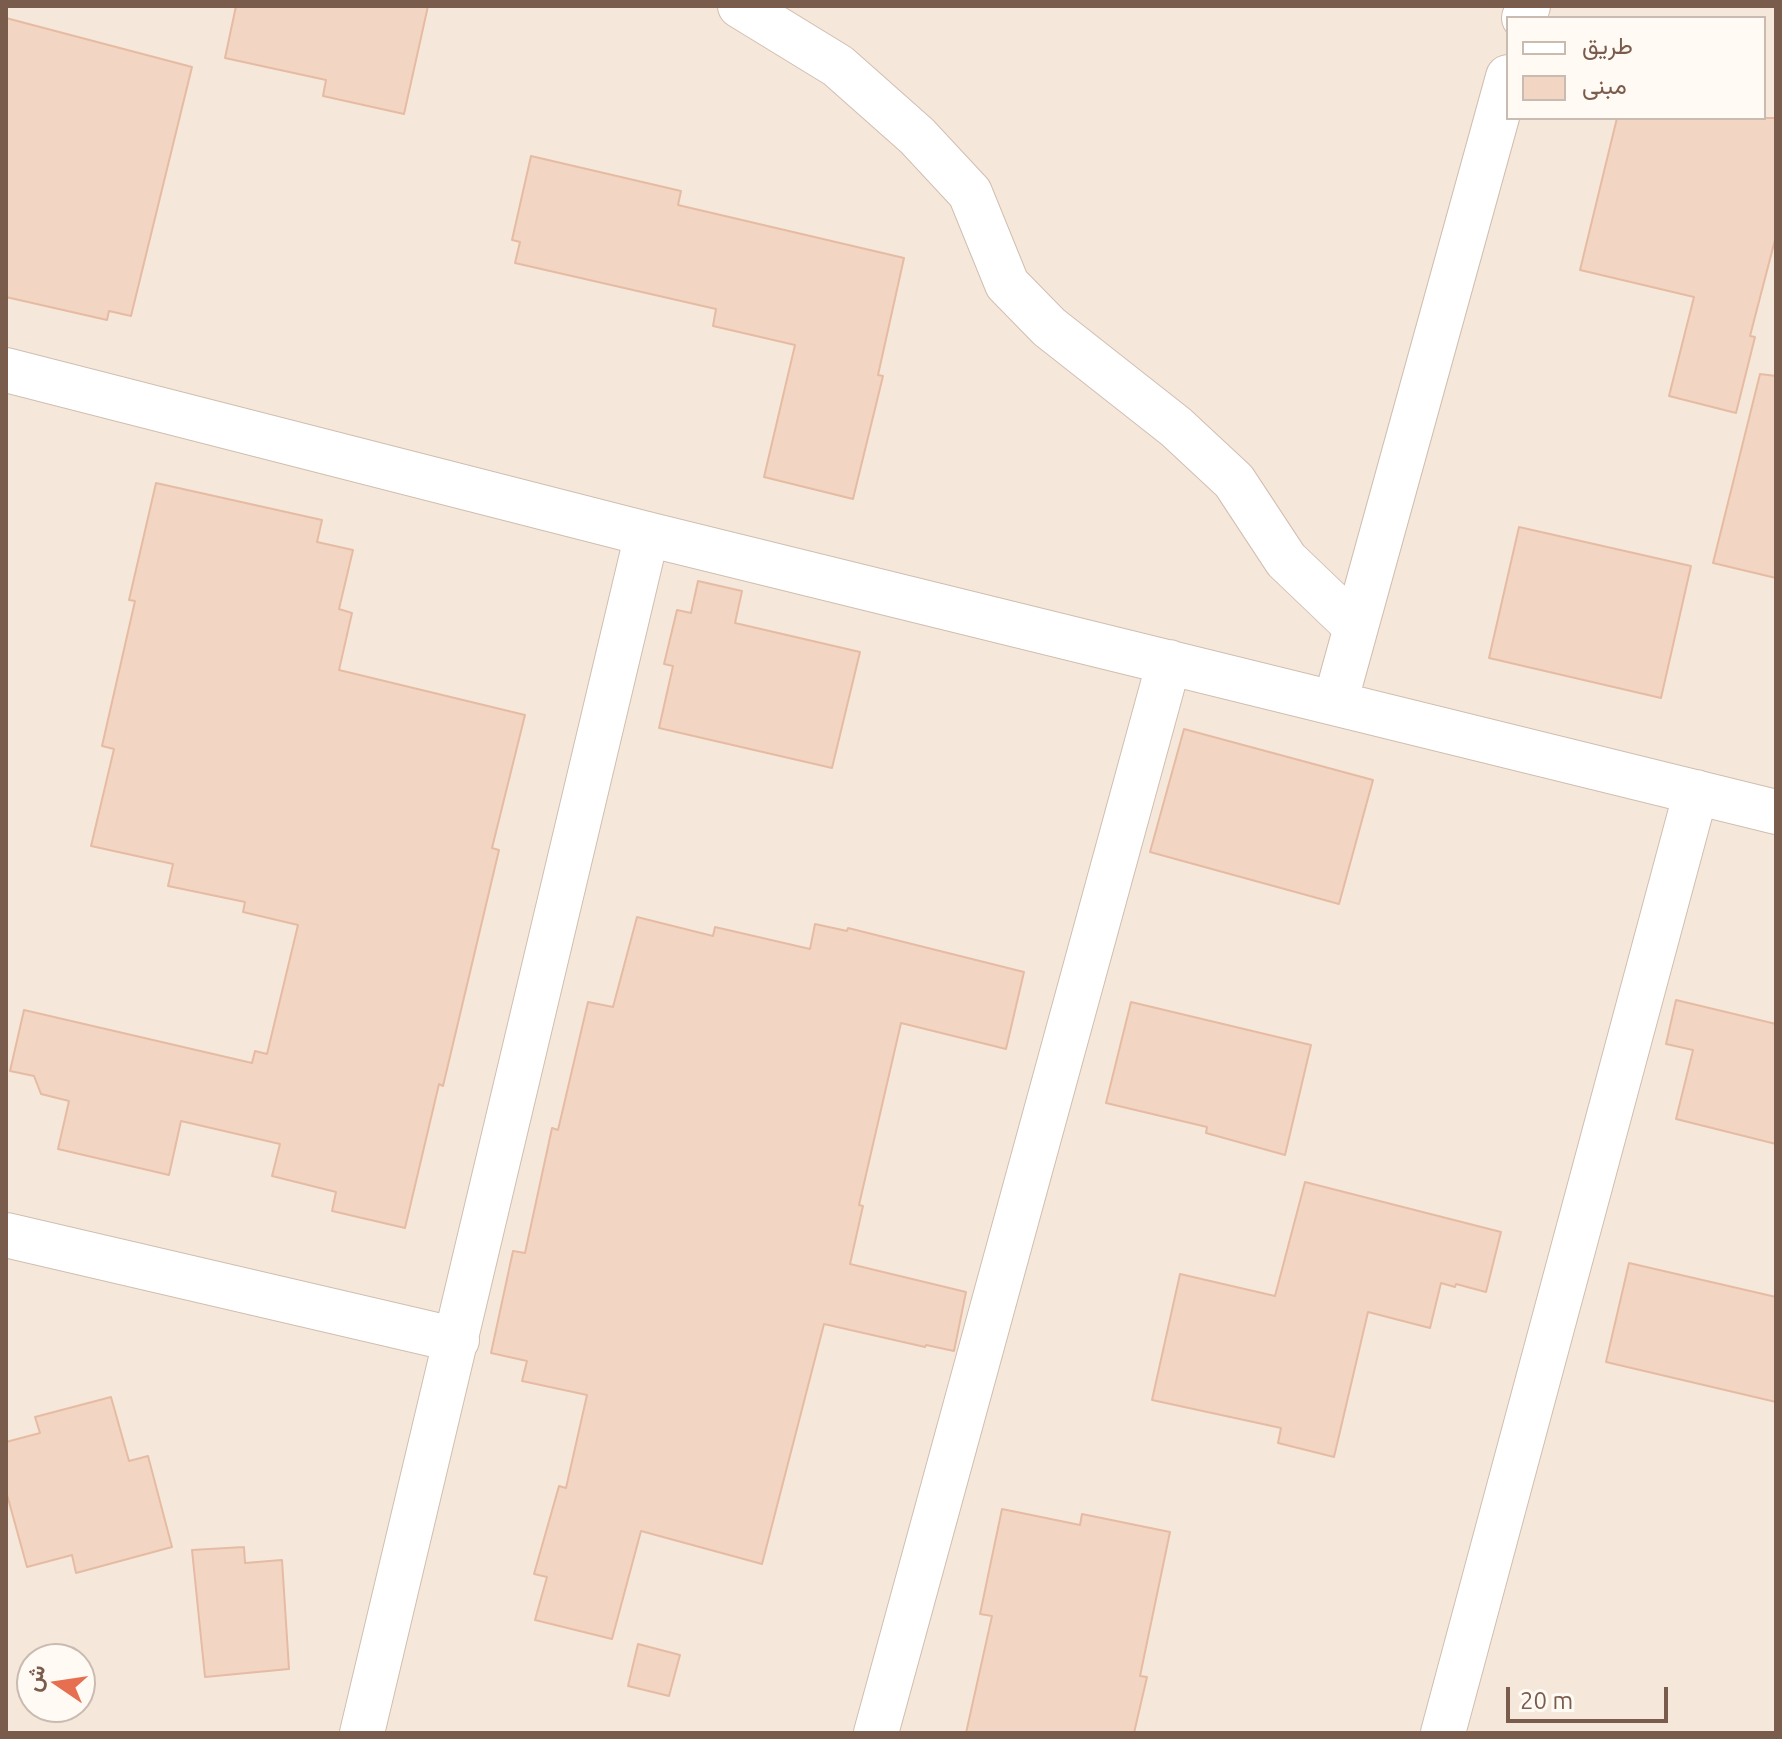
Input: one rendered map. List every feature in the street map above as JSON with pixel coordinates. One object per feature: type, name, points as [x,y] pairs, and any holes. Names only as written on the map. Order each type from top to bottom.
[{"type":"street","points":[[740,6],[838,66],[917,136],[970,193],[1007,284],[1049,327],[1176,427],[1234,481],[1286,560],[1355,626]]},
{"type":"street","points":[[1335,703],[1506,84]]},
{"type":"street","points":[[6,370],[647,534],[1776,812]]},
{"type":"street","points":[[362,1733],[647,534]]},
{"type":"street","points":[[876,1733],[1169,662]]},
{"type":"street","points":[[1443,1733],[1696,792]]},
{"type":"street","points":[[6,1235],[457,1340]]},
{"type":"shaded area","points":[[6,6],[1776,6],[1776,1733],[6,1733]]},
{"type":"building","points":[[236,6],[428,6],[404,114],[323,96],[326,80],[225,58]]},
{"type":"building","points":[[6,18],[192,67],[131,316],[109,311],[107,320],[6,297]]},
{"type":"building","points":[[1776,118],[1776,236],[1750,336],[1755,337],[1736,413],[1669,396],[1694,297],[1580,270],[1617,120]]},
{"type":"building","points":[[531,156],[681,191],[678,205],[904,258],[878,375],[883,376],[853,499],[764,477],[795,345],[713,326],[716,309],[515,263],[520,242],[512,240]]},
{"type":"building","points":[[1760,374],[1776,376],[1776,578],[1713,563]]},
{"type":"building","points":[[156,483],[322,520],[317,542],[353,550],[339,609],[352,613],[339,670],[525,715],[492,848],[499,850],[443,1086],[439,1084],[405,1228],[332,1211],[336,1192],[272,1176],[280,1144],[181,1121],[169,1175],[58,1149],[69,1101],[41,1094],[34,1076],[10,1071],[24,1010],[252,1063],[255,1051],[267,1054],[298,925],[243,912],[245,902],[168,886],[173,864],[91,846],[114,749],[102,746],[135,601],[129,600]]},
{"type":"building","points":[[1519,527],[1691,566],[1661,698],[1489,658]]},
{"type":"building","points":[[698,581],[742,591],[735,623],[860,652],[832,768],[659,728],[673,666],[664,664],[677,610],[691,613]]},
{"type":"building","points":[[1184,729],[1373,780],[1339,904],[1150,852]]},
{"type":"building","points":[[637,917],[713,936],[715,927],[810,949],[815,924],[847,931],[848,928],[1024,972],[1006,1049],[901,1023],[859,1205],[863,1206],[850,1264],[966,1292],[954,1351],[824,1324],[762,1564],[641,1531],[612,1639],[535,1620],[547,1577],[534,1574],[559,1486],[566,1488],[587,1395],[522,1381],[527,1361],[491,1353],[513,1251],[525,1253],[552,1128],[558,1130],[588,1002],[613,1007]]},
{"type":"building","points":[[1676,1000],[1776,1024],[1776,1144],[1676,1119],[1693,1050],[1666,1044]]},
{"type":"building","points":[[1131,1002],[1311,1045],[1285,1155],[1206,1133],[1207,1127],[1106,1103]]},
{"type":"building","points":[[1305,1182],[1501,1232],[1486,1292],[1441,1283],[1430,1328],[1368,1312],[1334,1457],[1278,1443],[1281,1428],[1152,1400],[1180,1274],[1275,1296]]},
{"type":"building","points":[[1629,1263],[1776,1297],[1776,1402],[1606,1362]]},
{"type":"building","points":[[111,1397],[129,1461],[148,1456],[172,1547],[76,1573],[72,1555],[27,1567],[6,1491],[6,1442],[40,1433],[35,1417]]},
{"type":"building","points":[[1002,1509],[1080,1525],[1082,1514],[1170,1532],[1140,1676],[1147,1677],[1134,1733],[966,1733],[992,1616],[980,1614]]},
{"type":"building","points":[[244,1547],[245,1563],[282,1560],[289,1669],[205,1677],[192,1550]]},
{"type":"building","points":[[638,1644],[680,1655],[669,1696],[628,1686]]}]
